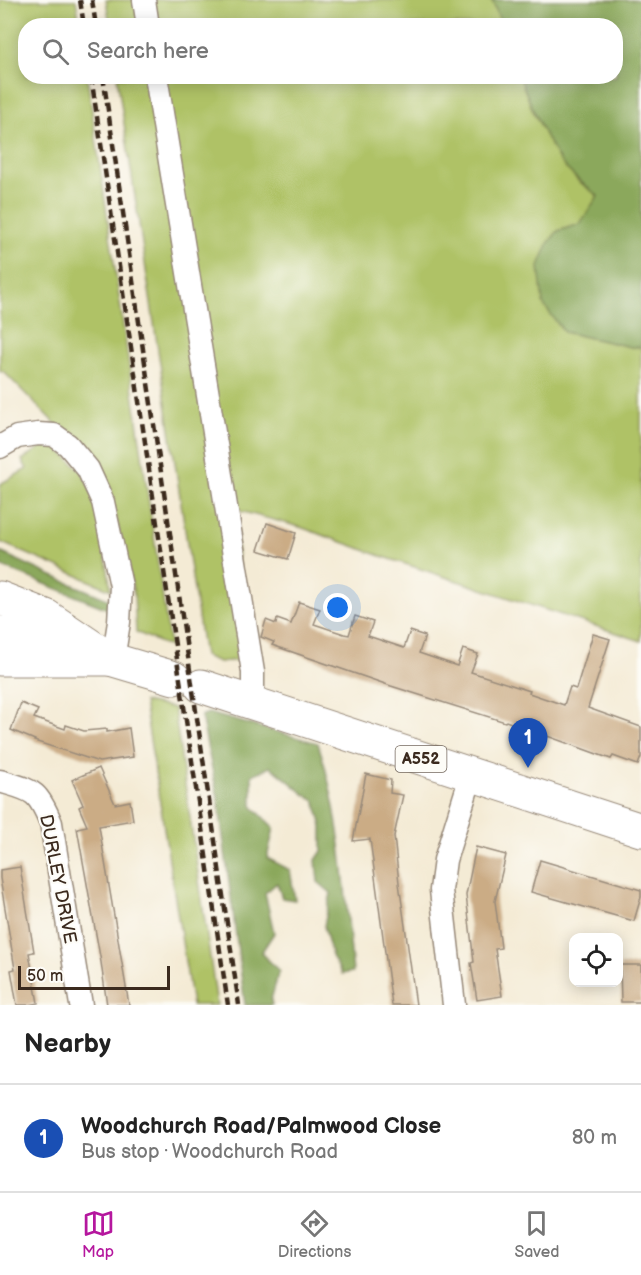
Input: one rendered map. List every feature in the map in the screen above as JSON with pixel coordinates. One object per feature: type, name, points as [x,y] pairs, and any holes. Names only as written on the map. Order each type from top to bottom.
[{"type":"highway","points":[[0,598],[46,616],[112,659]]},
{"type":"highway","points":[[5,640],[112,659]]},
{"type":"highway","name":"A552","points":[[112,659],[641,830]]},
{"type":"street","points":[[144,0],[147,18]]},
{"type":"street","points":[[157,84],[253,672],[253,703]]},
{"type":"street","points":[[0,447],[17,438],[38,434],[54,435],[68,445],[88,469],[103,502],[122,586],[119,622],[112,659]]},
{"type":"street","points":[[454,1005],[441,890],[445,860],[471,776]]},
{"type":"street","name":"DURLEY DRIVE","points":[[0,781],[32,790],[42,801],[51,823],[81,1005]]},
{"type":"green space","points":[[0,0],[76,0],[79,18],[18,18],[18,84],[88,84],[170,647],[136,632],[134,594],[112,502],[84,453],[3,371],[0,372]]},
{"type":"green space","points":[[106,0],[492,0],[499,18],[109,18]]},
{"type":"green space","points":[[492,0],[641,0],[641,347],[631,347],[564,332],[543,304],[539,266],[549,242],[558,231],[580,224],[598,196],[560,161],[548,141],[523,84],[623,84],[623,18],[499,18]]},
{"type":"green space","points":[[118,84],[523,84],[534,114],[577,180],[598,196],[580,224],[558,231],[564,332],[631,347],[641,347],[641,641],[381,556],[300,527],[236,510],[241,660],[219,662],[204,656]]},
{"type":"green space","points":[[43,446],[56,447],[82,471],[97,503],[111,590],[0,542],[0,484],[27,469],[22,460]]},
{"type":"green space","points":[[0,552],[110,600],[115,612],[0,566]]},
{"type":"green space","points":[[144,702],[174,708],[217,1005],[192,1005]]},
{"type":"green space","points":[[208,713],[318,743],[326,771],[342,856],[353,972],[342,974],[332,956],[324,926],[331,893],[318,882],[316,860],[322,851],[322,826],[315,801],[270,767],[252,775],[252,806],[274,828],[267,858],[290,870],[295,900],[282,898],[277,883],[265,893],[274,933],[261,953],[279,971],[271,1000],[272,1005],[245,1005],[218,798],[201,716]]},
{"type":"building","points":[[267,523],[296,533],[288,559],[258,550]]},
{"type":"building","points":[[299,602],[320,609],[314,624],[344,634],[349,635],[355,616],[373,622],[368,636],[404,648],[410,631],[425,636],[419,653],[457,666],[463,649],[478,654],[471,672],[530,691],[529,693],[564,705],[570,687],[576,689],[593,634],[610,639],[588,708],[641,727],[641,757],[638,765],[613,756],[611,759],[506,721],[391,686],[272,645],[274,642],[261,637],[266,620],[276,624],[277,619],[291,624]]},
{"type":"building","points":[[21,703],[38,710],[34,718],[65,729],[66,725],[84,731],[107,729],[107,732],[129,728],[133,757],[99,762],[34,741],[11,730]]},
{"type":"building","points":[[99,768],[115,804],[130,801],[133,820],[99,826],[129,1005],[107,1005],[77,828],[87,826],[79,807],[83,805],[72,780]]},
{"type":"building","points":[[366,774],[391,780],[390,793],[403,795],[394,836],[416,1005],[392,1005],[370,839],[353,841]]},
{"type":"building","points":[[476,847],[506,855],[495,901],[501,948],[495,949],[502,996],[477,1000],[471,963],[474,962],[466,895]]},
{"type":"building","points":[[540,860],[641,890],[634,921],[531,892]]},
{"type":"building","points":[[20,867],[34,952],[29,953],[38,1003],[29,1005],[17,1005],[11,970],[15,969],[0,878],[0,870]]},
{"type":"building","points":[[623,965],[641,965],[641,1002],[621,1002]]},
{"type":"railway","points":[[80,0],[83,18]]},
{"type":"railway","points":[[92,0],[95,18]]},
{"type":"railway","points":[[92,84],[228,1005]]},
{"type":"railway","points":[[104,84],[239,1005]]},
{"type":"place","name":"Woodchurch Road/Palmwood Close","points":[[528,768]]}]
